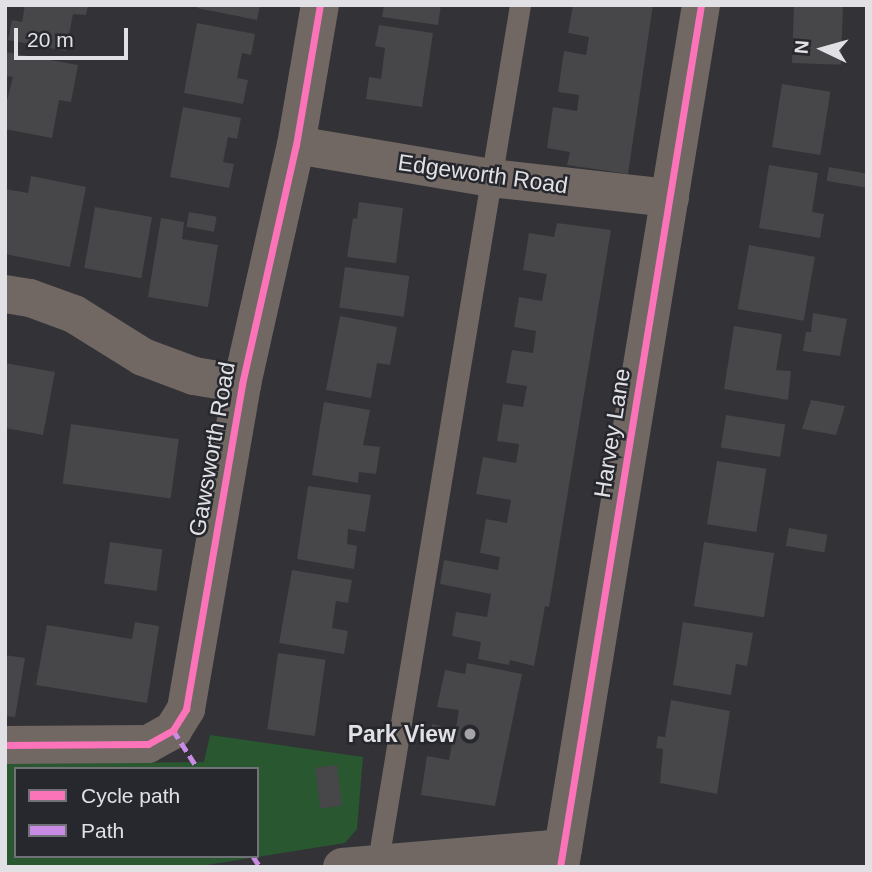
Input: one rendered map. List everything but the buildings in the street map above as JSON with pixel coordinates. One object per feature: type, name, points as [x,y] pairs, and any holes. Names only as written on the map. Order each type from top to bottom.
[{"type":"street","name":"Gawsworth Road","points":[[5,746],[148,744],[173,730],[186,709],[242,384],[296,145],[320,5]]},
{"type":"street","name":"Harvey Lane","points":[[561,857],[701,5]]},
{"type":"street","name":"Edgeworth Road","points":[[296,145],[491,178],[670,198]]},
{"type":"street","points":[[5,293],[30,298],[74,314],[143,357],[194,376],[242,384]]},
{"type":"street","points":[[366,865],[561,857]]},
{"type":"lane","points":[[366,865],[520,5]]},
{"type":"green space","points":[[210,735],[363,757],[357,829],[345,843],[259,857],[259,767],[14,767],[14,858],[251,858],[194,867],[5,867],[5,764],[204,762]]},
{"type":"marked path","points":[[173,730],[197,767]]},
{"type":"marked path","points":[[254,858],[260,867]]},
{"type":"cycle path","points":[[5,745],[148,744],[173,730],[186,709],[242,384],[296,145],[320,5]]},
{"type":"cycle path","points":[[560,867],[701,5]]},
{"type":"place","name":"Park View","points":[[470,734]]}]
